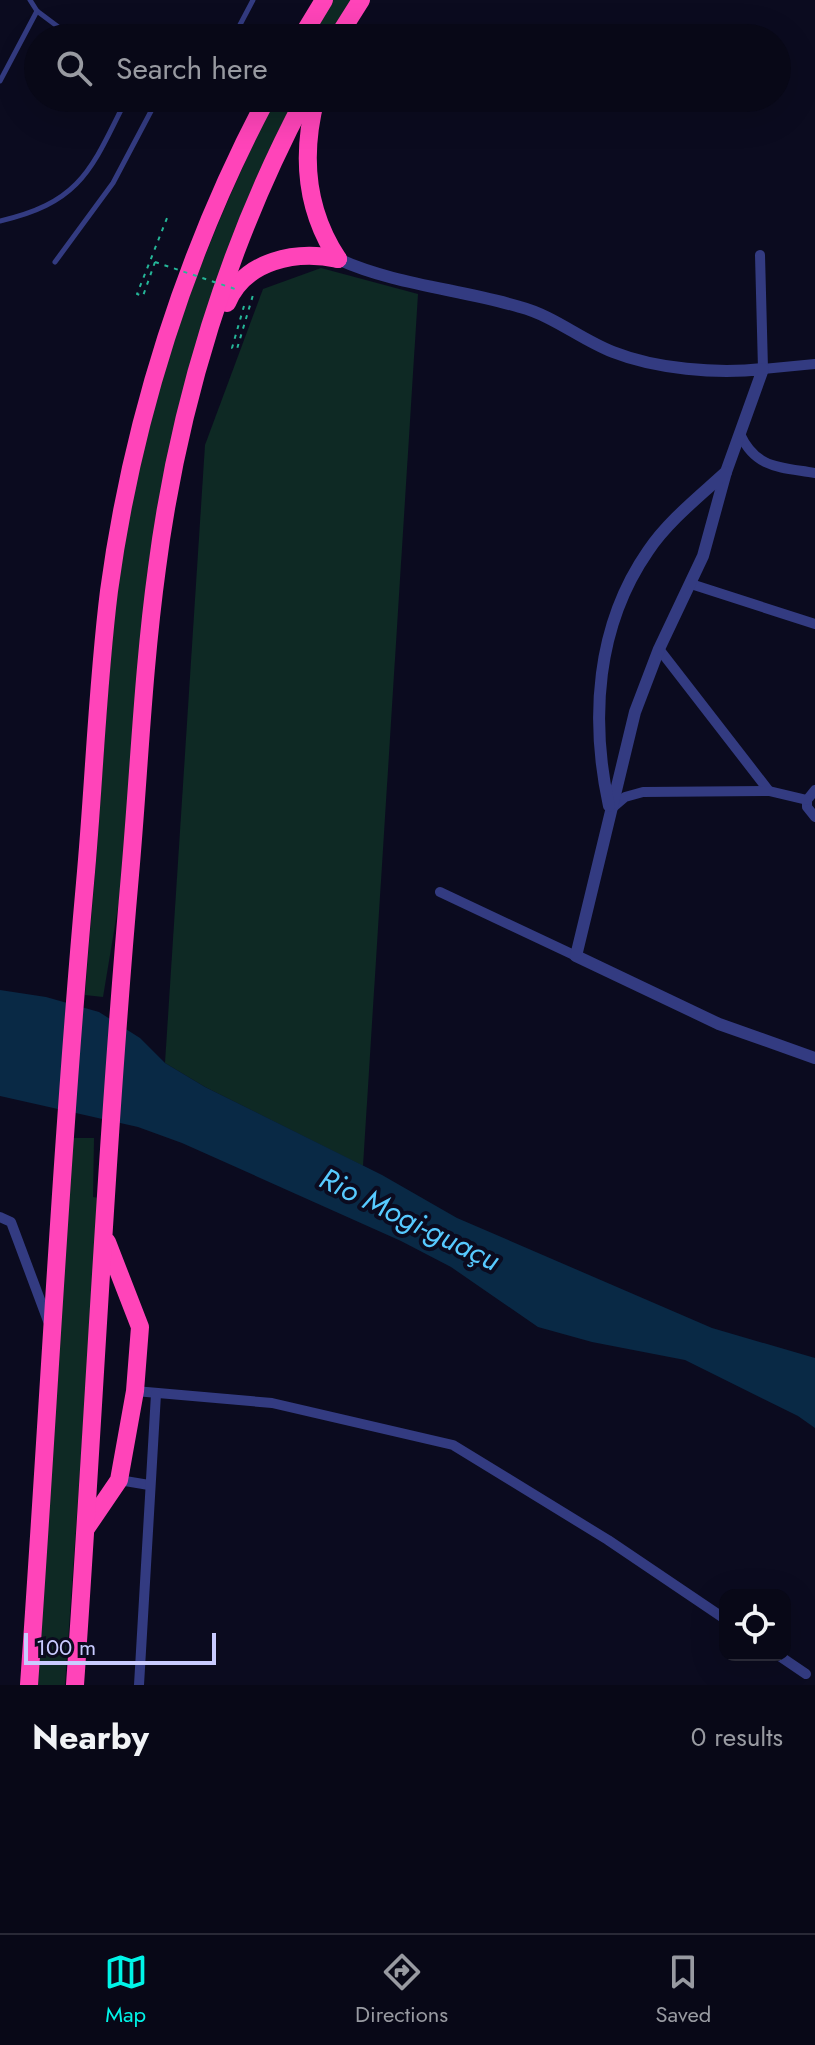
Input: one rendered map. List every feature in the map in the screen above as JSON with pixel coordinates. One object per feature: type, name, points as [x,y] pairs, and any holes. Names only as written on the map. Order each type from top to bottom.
[{"type":"highway","points":[[310,24],[323,0]]},
{"type":"highway","points":[[346,24],[361,0]]},
{"type":"highway","points":[[29,1685],[76,971],[106,622],[128,483],[150,390],[182,290],[217,203],[260,112]]},
{"type":"highway","points":[[75,1685],[121,972],[154,591],[166,506],[193,383],[239,241],[298,112]]},
{"type":"highway","points":[[313,112],[308,141],[310,193],[321,232],[338,259]]},
{"type":"highway","points":[[193,383],[231,292],[242,280],[259,268],[298,255],[338,259]]},
{"type":"highway","points":[[86,1529],[119,1480],[135,1391],[140,1327],[104,1235]]},
{"type":"street","points":[[576,956],[635,712],[659,649],[703,556],[726,472],[763,369],[760,255]]},
{"type":"street","points":[[338,259],[375,273],[537,312],[615,353],[713,370],[815,364]]},
{"type":"street","points":[[740,434],[748,453],[757,460],[815,473]]},
{"type":"street","points":[[610,809],[600,766],[601,662],[616,611],[648,551],[726,472]]},
{"type":"street","points":[[691,584],[815,624]]},
{"type":"street","points":[[659,649],[769,791]]},
{"type":"street","points":[[815,790],[807,800],[807,807],[815,817]]},
{"type":"street","points":[[610,809],[625,797],[643,792],[769,791],[807,800]]},
{"type":"street","points":[[440,892],[719,1024],[815,1058]]},
{"type":"street","points":[[0,1217],[11,1222],[54,1335]]},
{"type":"street","points":[[135,1391],[272,1403],[453,1445],[608,1540],[719,1615]]},
{"type":"street","points":[[139,1685],[156,1394]]},
{"type":"street","points":[[119,1480],[149,1485]]},
{"type":"street","points":[[787,1661],[806,1674]]},
{"type":"lane","points":[[30,0],[37,11],[54,24]]},
{"type":"lane","points":[[240,24],[253,0]]},
{"type":"lane","points":[[30,24],[37,11]]},
{"type":"lane","points":[[0,81],[24,36]]},
{"type":"lane","points":[[0,221],[38,211],[60,200],[78,184],[93,165],[120,112]]},
{"type":"lane","points":[[55,262],[113,183],[151,112]]},
{"type":"path","points":[[169,213],[137,294],[143,296],[155,262],[248,293],[232,348],[237,349],[253,294]]},
{"type":"green space","points":[[332,0],[353,0],[338,24],[317,24]]},
{"type":"green space","points":[[269,112],[291,112],[158,507],[147,575],[120,895],[103,997],[85,995],[112,645],[131,501],[142,448],[172,346],[230,196]]},
{"type":"green space","points":[[321,268],[418,294],[363,1166],[205,1087],[165,1063],[205,445],[263,289]]},
{"type":"green space","points":[[73,1138],[94,1138],[93,1197],[99,1198],[65,1685],[35,1685]]},
{"type":"water","name":"Rio Mogi-guaçu","points":[[0,990],[46,997],[99,1012],[140,1038],[165,1063],[205,1087],[382,1175],[457,1218],[712,1328],[815,1358],[815,1428],[798,1416],[685,1360],[592,1342],[538,1327],[451,1267],[401,1241],[182,1143],[138,1127],[0,1096]]}]
